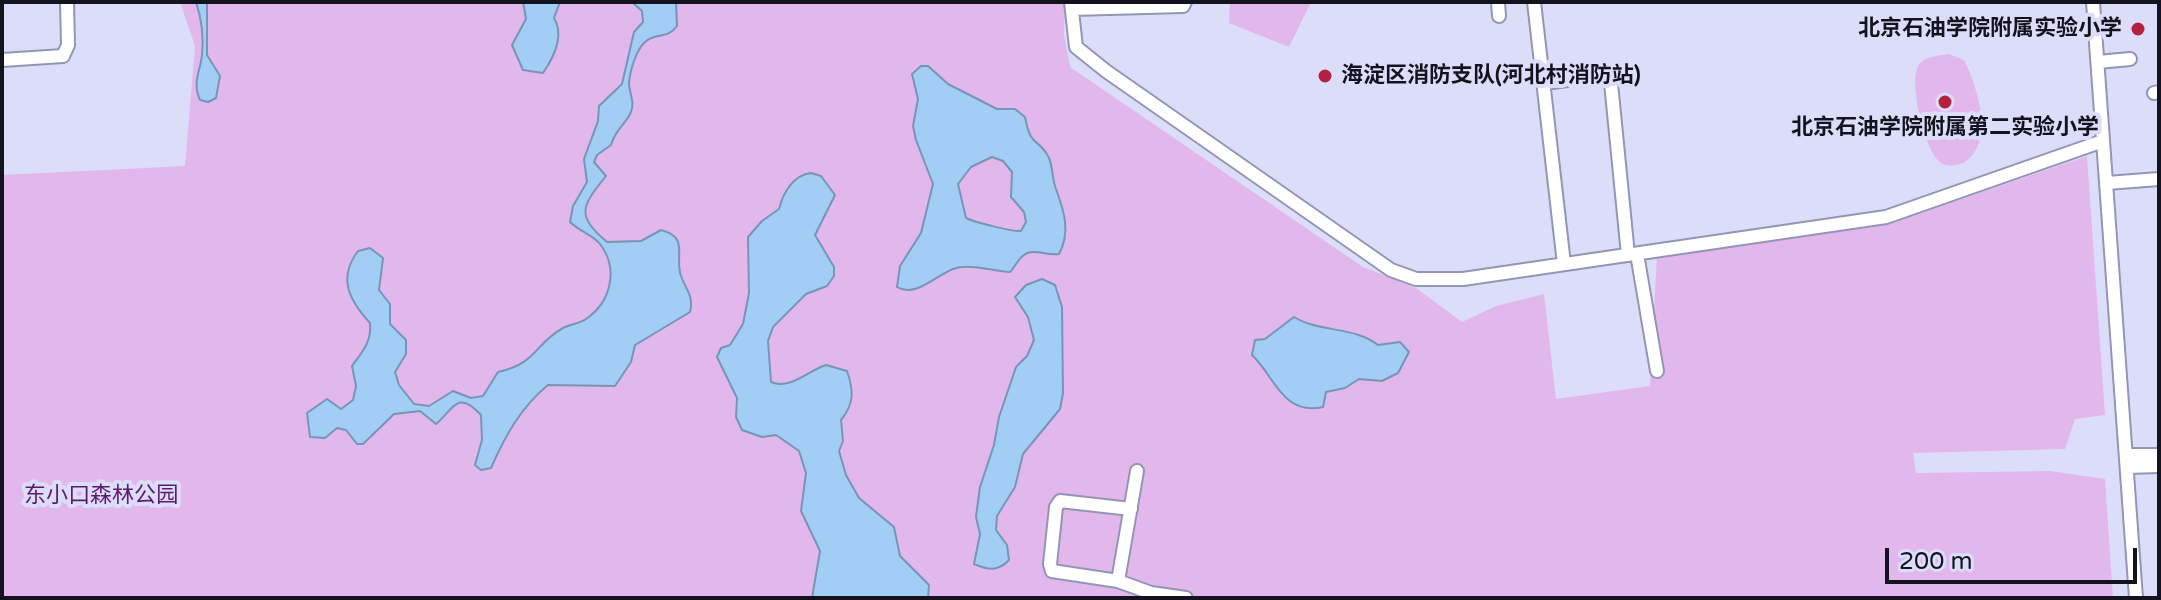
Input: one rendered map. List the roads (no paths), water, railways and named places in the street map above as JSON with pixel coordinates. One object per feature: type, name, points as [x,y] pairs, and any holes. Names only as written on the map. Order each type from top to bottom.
[{"type":"street","points":[[2,60],[63,56],[68,45],[67,2]]},
{"type":"street","points":[[1185,2],[1183,6],[1072,6],[1076,47],[1391,270],[1416,279],[1463,279],[1886,217],[2103,141]]},
{"type":"street","points":[[1498,2],[1499,16]]},
{"type":"street","points":[[1534,2],[1564,264]]},
{"type":"street","points":[[2093,2],[2136,598]]},
{"type":"street","points":[[2098,62],[2130,59]]},
{"type":"street","points":[[1545,83],[1604,75],[1611,83],[1632,254],[1657,371]]},
{"type":"street","points":[[2107,183],[2159,179]]},
{"type":"street","points":[[2127,461],[2159,455]]},
{"type":"street","points":[[2127,461],[2159,466]]},
{"type":"street","points":[[1118,581],[1137,471]]},
{"type":"street","points":[[1131,509],[1060,501],[1056,507],[1050,564],[1052,571],[1118,581],[1151,593],[1186,598]]},
{"type":"water","points":[[196,2],[207,2],[207,55],[220,76],[216,98],[208,102],[200,100],[197,88],[203,41]]},
{"type":"water","points":[[523,2],[560,2],[554,18],[558,32],[557,46],[543,73],[523,70],[512,45],[526,19]]},
{"type":"water","points":[[632,2],[676,2],[677,26],[669,33],[649,39],[636,55],[629,83],[632,110],[611,145],[597,155],[594,162],[606,176],[587,203],[586,217],[607,242],[641,241],[661,230],[675,237],[679,248],[679,269],[690,297],[690,312],[635,345],[631,362],[615,386],[548,385],[515,423],[491,468],[481,470],[475,465],[482,440],[481,415],[461,402],[436,424],[420,411],[394,414],[363,444],[357,444],[346,430],[337,428],[325,438],[310,437],[307,413],[327,399],[341,409],[353,400],[356,386],[352,366],[366,346],[370,330],[370,323],[352,298],[347,280],[358,251],[370,248],[383,258],[379,290],[390,304],[390,324],[406,340],[406,354],[395,372],[399,385],[414,404],[429,406],[453,391],[471,398],[483,396],[498,372],[521,364],[554,334],[586,319],[601,304],[611,274],[606,254],[597,241],[570,222],[573,206],[587,182],[584,159],[598,121],[599,106],[622,84],[634,32],[643,22],[642,11]]},
{"type":"water","points":[[921,66],[928,66],[948,84],[997,109],[1015,109],[1025,117],[1030,134],[1049,158],[1064,213],[1065,238],[1059,254],[1028,253],[1010,272],[959,267],[918,288],[904,290],[897,287],[900,266],[921,233],[933,184],[913,126],[918,99],[912,74]],"holes":[[[992,157],[1003,161],[1012,172],[1011,197],[1024,212],[1026,222],[1021,231],[966,218],[958,184],[971,167]]]},
{"type":"water","points":[[811,173],[821,176],[835,195],[815,235],[834,267],[834,276],[827,286],[806,294],[773,327],[768,341],[771,382],[792,382],[826,365],[847,371],[852,397],[841,420],[843,441],[839,451],[846,475],[859,498],[894,527],[900,556],[929,585],[928,598],[812,598],[820,551],[801,511],[806,473],[799,451],[776,435],[762,437],[742,430],[736,417],[737,398],[717,357],[721,348],[730,345],[743,324],[749,293],[748,237],[762,221],[779,209],[794,181]]},
{"type":"water","points":[[1042,279],[1055,285],[1062,307],[1063,393],[1060,409],[1023,454],[1015,487],[997,516],[996,530],[1007,545],[1009,560],[1001,567],[988,569],[974,564],[980,534],[976,517],[980,487],[1016,367],[1027,356],[1034,340],[1028,317],[1015,297],[1026,285]]},
{"type":"water","points":[[1294,317],[1358,335],[1378,345],[1400,342],[1409,352],[1398,373],[1382,381],[1359,379],[1345,388],[1326,392],[1323,407],[1298,405],[1280,392],[1252,355],[1255,340],[1265,339]]},
{"type":"place","name":"北京石油学院附属实验小学","points":[[2138,29]]},
{"type":"place","name":"海淀区消防支队(河北村消防站)","points":[[1325,76]]},
{"type":"place","name":"北京石油学院附属第二实验小学","points":[[1945,102]]},
{"type":"park label","name":"东小口森林公园","points":[[101,496]]}]
